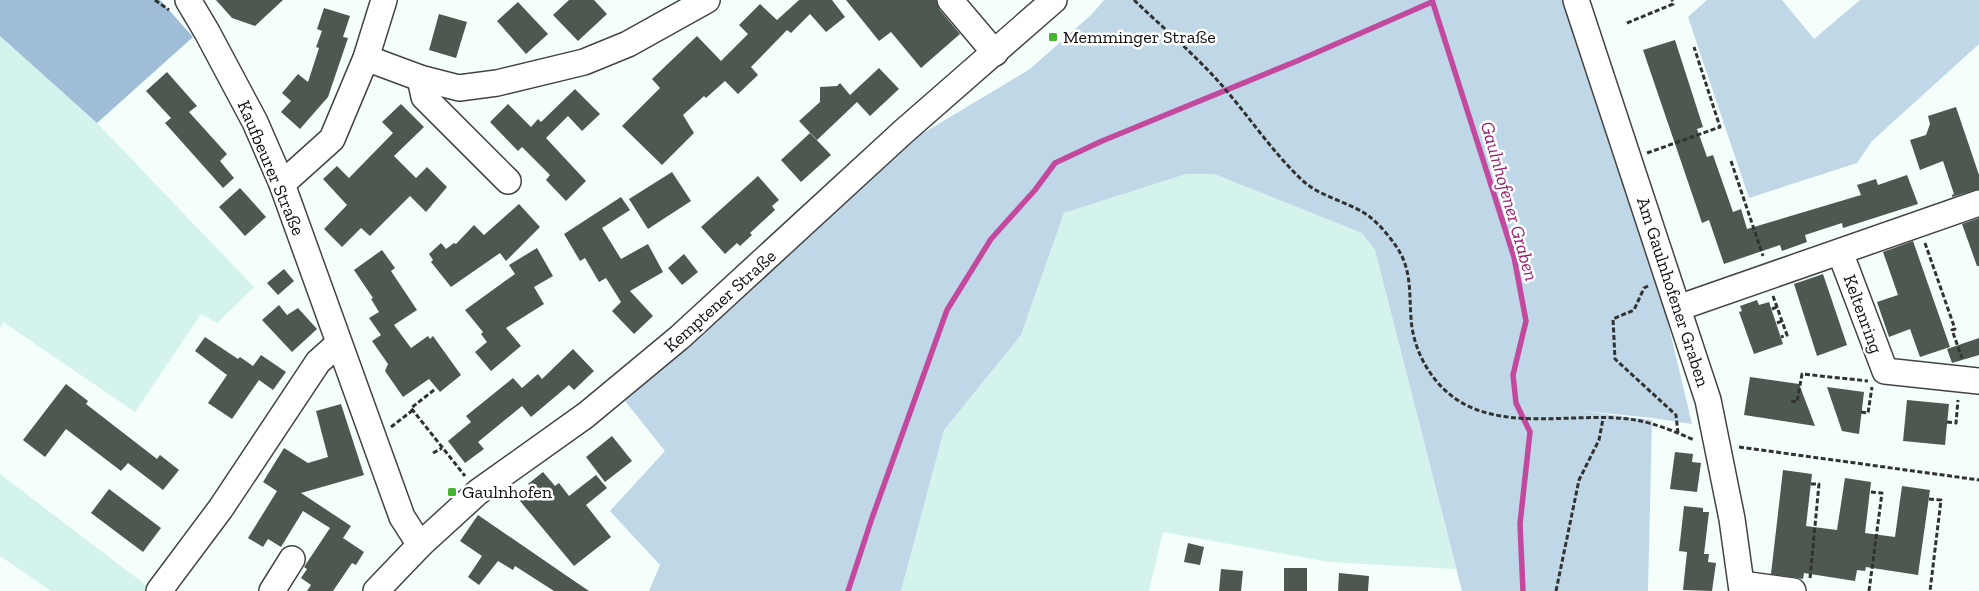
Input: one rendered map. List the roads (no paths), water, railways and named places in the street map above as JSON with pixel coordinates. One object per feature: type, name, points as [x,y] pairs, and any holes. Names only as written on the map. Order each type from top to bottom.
[{"type":"street","name":"Kaufbeurer Straße","points":[[188,0],[254,122],[282,184],[338,344],[402,517],[420,544]]},
{"type":"street","points":[[282,184],[332,139],[366,58],[384,0]]},
{"type":"street","points":[[366,58],[420,78],[459,88],[497,84],[584,62],[628,44],[708,0]]},
{"type":"street","points":[[950,0],[995,53]]},
{"type":"street","name":"Kemptener Straße","points":[[376,591],[420,544],[478,492],[586,415],[660,355],[754,272],[903,132],[1054,0]]},
{"type":"street","name":"Am Gaulnhofener Graben","points":[[1576,0],[1708,400],[1718,444],[1742,588]]},
{"type":"street","points":[[420,78],[424,97],[508,181]]},
{"type":"street","name":"Keltenring","points":[[1678,308],[1979,203]]},
{"type":"street","name":"Keltenring","points":[[1840,252],[1885,370],[1969,381]]},
{"type":"street","points":[[159,591],[221,508],[318,362],[338,344]]},
{"type":"street","points":[[279,589],[292,559]]},
{"type":"street","points":[[1742,588],[1801,586]]},
{"type":"waterway","name":"Gaulnhofener Graben","points":[[1432,0],[1514,257],[1526,321],[1513,375],[1516,403],[1530,432],[1520,524],[1523,591]]},
{"type":"waterway","points":[[848,591],[872,518],[947,310],[991,239],[1035,190],[1055,163],[1102,141],[1297,61],[1432,2]]},
{"type":"place","name":"Memminger Straße","points":[[1053,37]]},
{"type":"place","name":"Gaulnhofen","points":[[452,492]]}]
